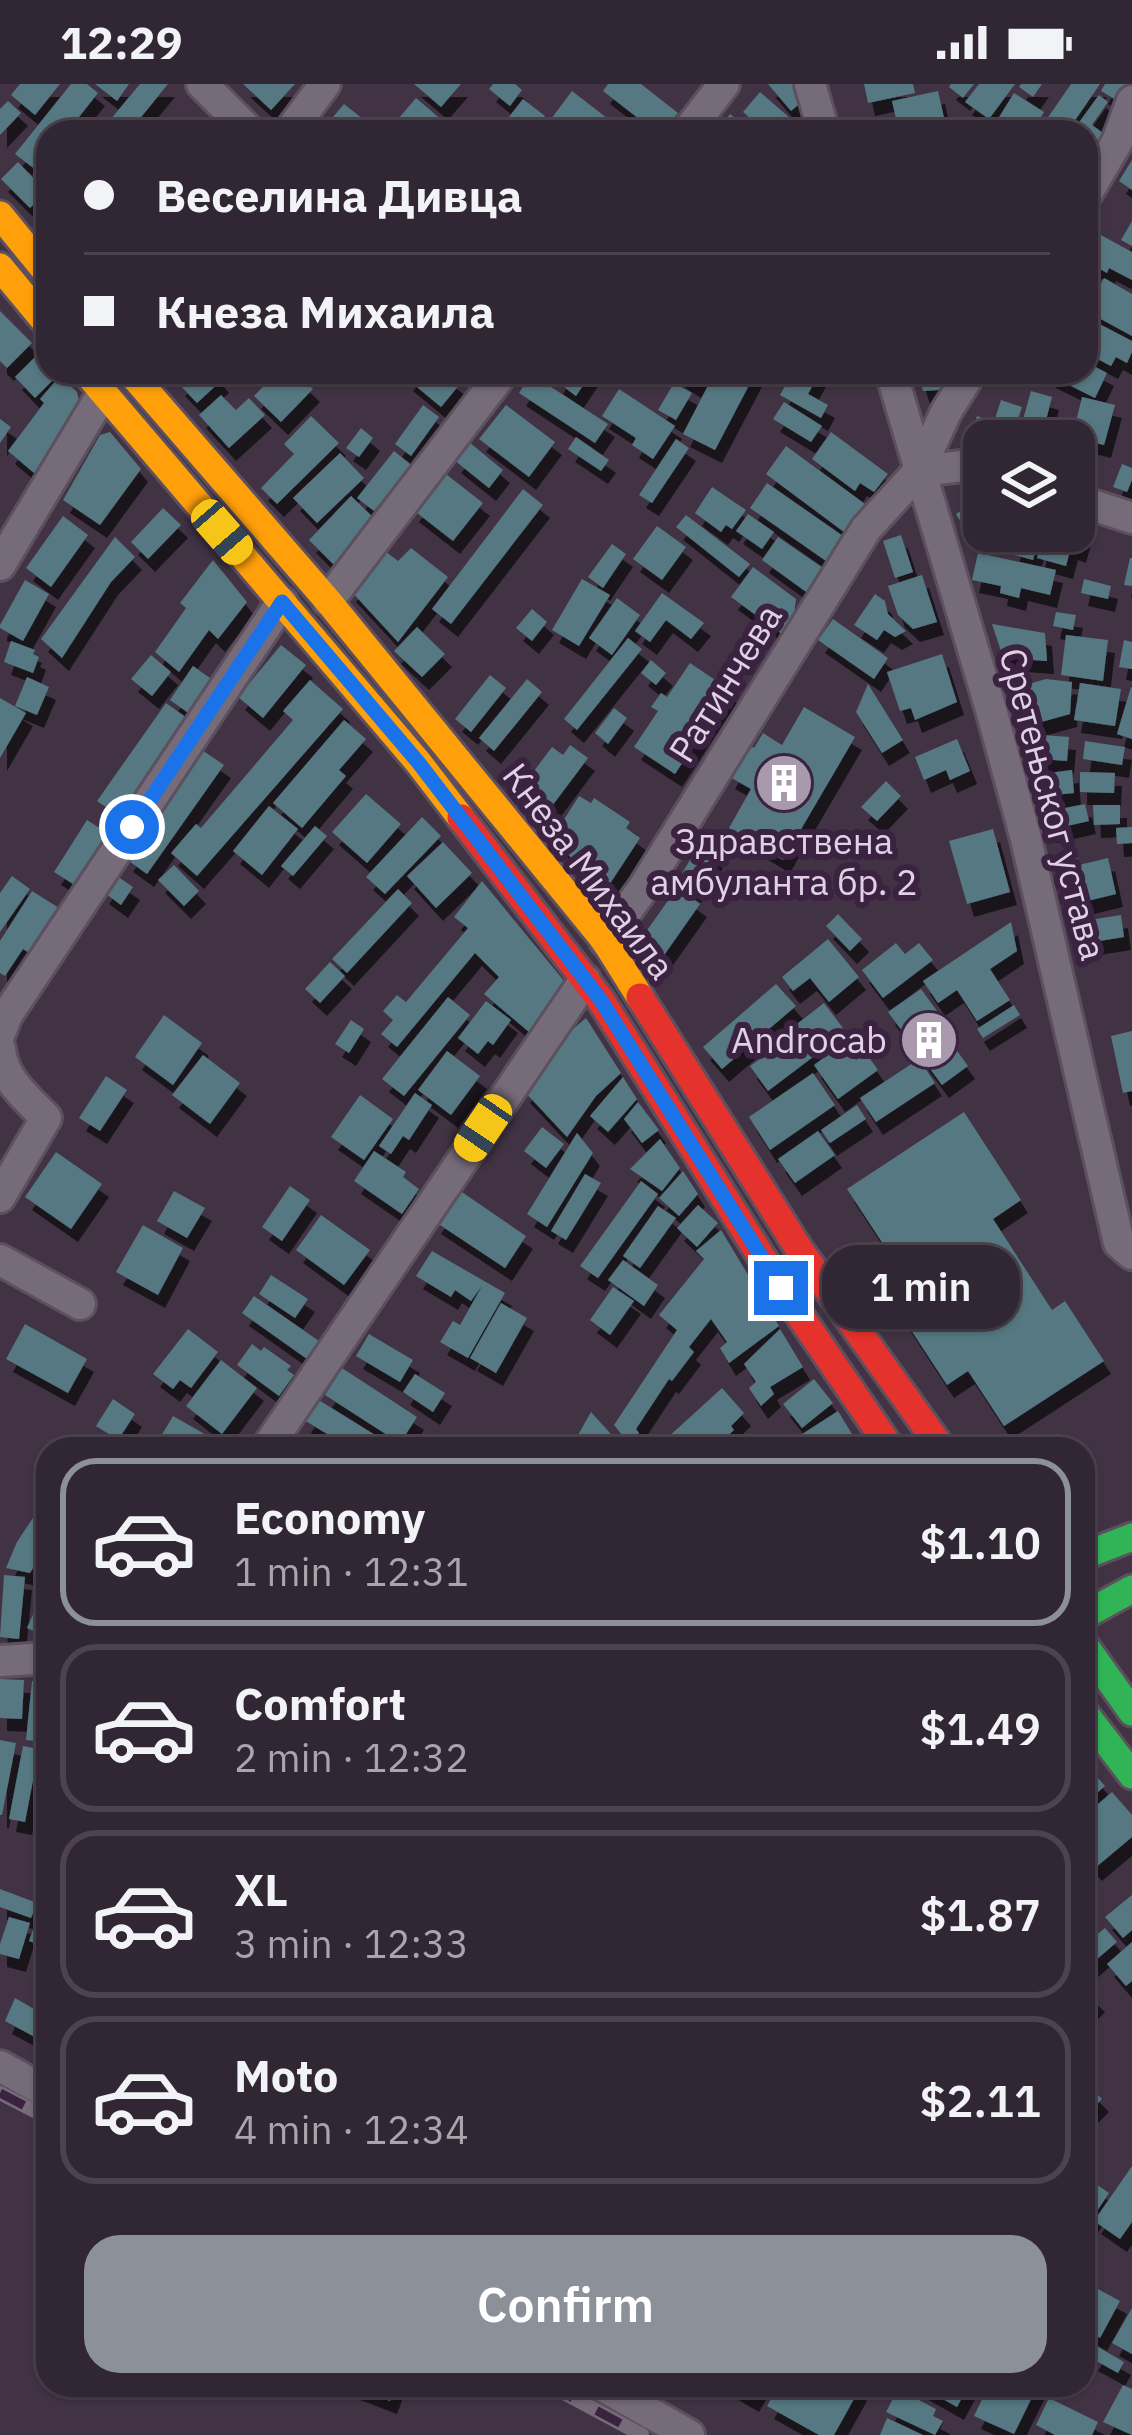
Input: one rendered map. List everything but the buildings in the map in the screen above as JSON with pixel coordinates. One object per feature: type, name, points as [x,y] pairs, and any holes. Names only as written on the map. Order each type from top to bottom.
[{"type":"main road","points":[[0,215],[36,259]]},
{"type":"main road","points":[[0,267],[36,311]]},
{"type":"main road","name":"Кнеза Михаила","points":[[96,384],[418,762],[600,999],[781,1288],[883,1437]]},
{"type":"main road","name":"Кнеза Михаила","points":[[140,384],[328,601],[605,941],[799,1249],[933,1437]]},
{"type":"main road","points":[[1095,1551],[1132,1537]]},
{"type":"main road","points":[[1095,1609],[1132,1589]]},
{"type":"main road","points":[[1095,1660],[1132,1712]]},
{"type":"main road","points":[[1095,1726],[1132,1774]]},
{"type":"street","points":[[202,84],[238,120]]},
{"type":"street","points":[[298,120],[325,84]]},
{"type":"street","points":[[696,120],[724,84]]},
{"type":"street","points":[[810,84],[820,120]]},
{"type":"street","points":[[1098,174],[1117,142],[1132,101]]},
{"type":"street","points":[[0,565],[93,384]]},
{"type":"street","points":[[328,601],[494,384]]},
{"type":"street","name":"Сретењског устава","points":[[894,384],[1026,839],[1119,1243],[1132,1254]]},
{"type":"street","name":"Ратинчева","points":[[605,941],[644,887],[866,529],[919,471],[934,434],[964,384]]},
{"type":"street","points":[[919,471],[963,466]]},
{"type":"street","points":[[1095,507],[1132,518]]},
{"type":"street","points":[[0,1033],[7,1015],[282,602]]},
{"type":"street","points":[[274,1437],[585,980]]},
{"type":"street","points":[[0,1049],[9,1079],[46,1118],[0,1197]]},
{"type":"street","points":[[0,1260],[80,1304]]},
{"type":"street","points":[[0,1661],[36,1659]]},
{"type":"street","points":[[0,2066],[36,2086]]},
{"type":"street","points":[[622,2397],[689,2435]]},
{"type":"railway","points":[[0,2093],[36,2112]]},
{"type":"railway","points":[[571,2397],[642,2435]]},
{"type":"traffic: fast","points":[[1095,1551],[1132,1537]]},
{"type":"traffic: fast","points":[[1095,1609],[1132,1589]]},
{"type":"traffic: fast","points":[[1095,1660],[1132,1712]]},
{"type":"traffic: fast","points":[[1095,1727],[1132,1775]]},
{"type":"traffic: slow","points":[[0,215],[36,259]]},
{"type":"traffic: slow","points":[[0,267],[36,310]]},
{"type":"traffic: slow","points":[[96,384],[461,818]]},
{"type":"traffic: slow","points":[[140,384],[328,601],[605,941],[640,997]]},
{"type":"traffic: jam","points":[[461,818],[600,999],[781,1288],[883,1437]]},
{"type":"traffic: jam","points":[[640,997],[799,1249],[933,1437]]},
{"type":"place","name":"Здравствена амбуланта бр. 2","points":[[784,783]]},
{"type":"place","name":"Androcab","points":[[929,1040]]},
{"type":"route","points":[[132,827],[282,602],[418,762],[600,999],[781,1288]]}]
